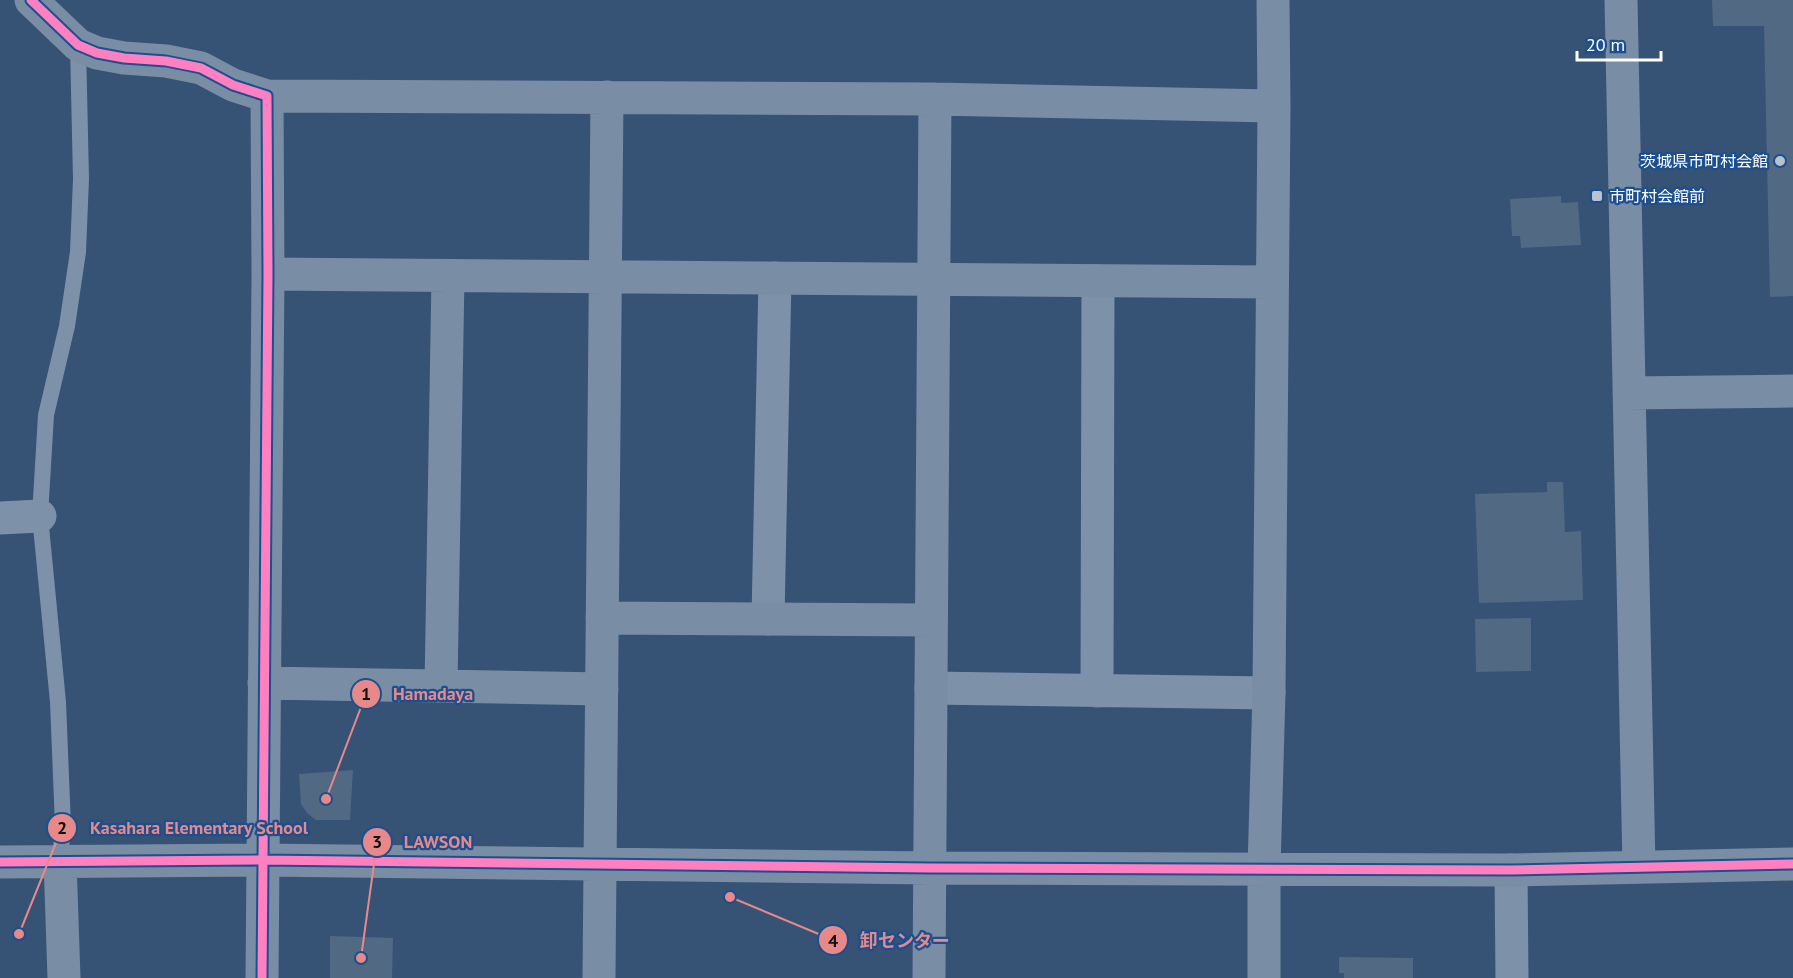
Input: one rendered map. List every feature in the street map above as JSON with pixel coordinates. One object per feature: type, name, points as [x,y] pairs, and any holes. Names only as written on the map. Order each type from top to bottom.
[{"type":"street","points":[[1263,978],[1269,693],[1273,0]]},
{"type":"street","points":[[1621,0],[1639,867]]},
{"type":"street","points":[[47,8],[78,45],[98,53],[124,58],[166,61],[201,68],[233,85],[267,96],[935,99],[1274,106]]},
{"type":"street","points":[[262,978],[268,274],[267,96]]},
{"type":"street","points":[[599,978],[607,97]]},
{"type":"street","points":[[929,978],[935,99]]},
{"type":"street","points":[[268,274],[1272,282]]},
{"type":"street","points":[[441,686],[448,276]]},
{"type":"street","points":[[768,619],[775,278]]},
{"type":"street","points":[[1097,691],[1098,281]]},
{"type":"street","points":[[1629,393],[1793,391]]},
{"type":"street","points":[[0,518],[40,516]]},
{"type":"street","points":[[602,618],[931,620]]},
{"type":"street","points":[[264,683],[602,689]]},
{"type":"street","points":[[931,688],[1269,693]]},
{"type":"street","points":[[0,862],[263,860],[930,868],[1511,870],[1793,864]]},
{"type":"street","points":[[60,861],[64,978]]},
{"type":"street","points":[[1511,870],[1512,978]]},
{"type":"lane","points":[[60,861],[63,826],[57,702],[40,516],[46,415],[67,326],[78,252],[81,179],[78,45]]},
{"type":"building","name":"茨城県市町村会館","points":[[1712,0],[1793,0],[1793,296],[1770,297],[1764,26],[1713,26]]},
{"type":"building","points":[[1561,196],[1561,203],[1578,202],[1581,245],[1521,248],[1520,236],[1512,236],[1510,199]]},
{"type":"building","points":[[1547,482],[1563,482],[1565,532],[1581,531],[1583,600],[1479,603],[1475,494],[1547,492]]},
{"type":"building","points":[[1531,618],[1531,671],[1476,672],[1475,619]]},
{"type":"building","points":[[353,770],[350,820],[316,820],[307,813],[301,804],[299,774]]},
{"type":"building","points":[[330,936],[393,938],[392,978],[330,978]]},
{"type":"building","points":[[1339,957],[1413,958],[1413,978],[1344,978],[1344,973],[1339,973]]},
{"type":"cycle path","points":[[31,0],[78,45],[97,53],[124,58],[166,61],[201,68],[233,85],[267,96],[268,274],[262,978]]},
{"type":"cycle path","points":[[0,862],[263,860],[930,868],[1511,870],[1793,864]]},
{"type":"place","name":"茨城県市町村会館","points":[[1780,161]]},
{"type":"place","name":"市町村会館前","points":[[1597,196]]},
{"type":"place","name":"Hamadaya","points":[[326,799]]},
{"type":"place","name":"卸センター","points":[[730,897]]},
{"type":"place","name":"Kasahara Elementary School","points":[[19,934]]},
{"type":"place","name":"LAWSON","points":[[361,958]]}]
